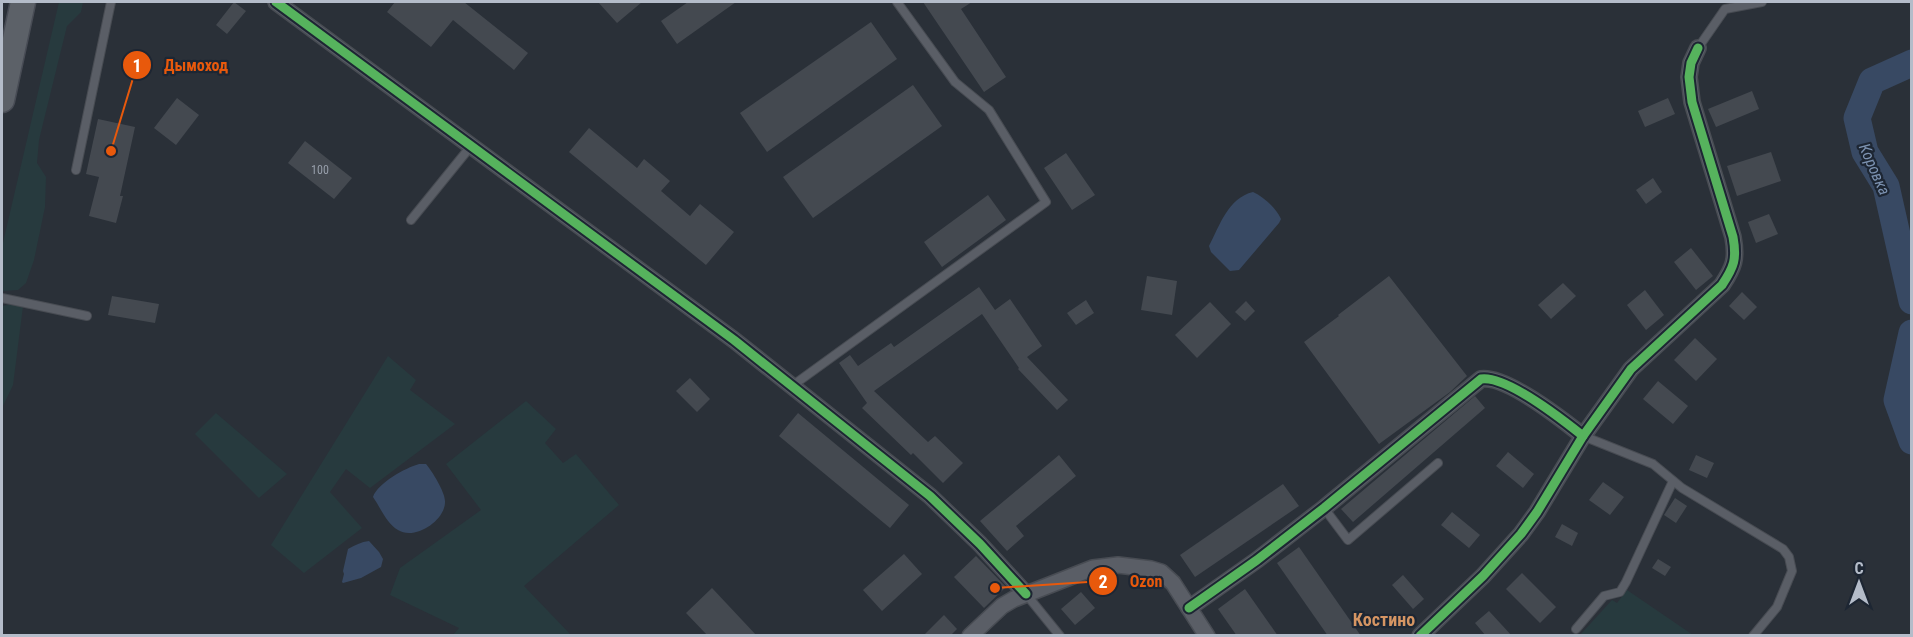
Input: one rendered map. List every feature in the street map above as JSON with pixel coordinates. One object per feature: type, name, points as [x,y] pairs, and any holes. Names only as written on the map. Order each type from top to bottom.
[{"type":"main road","points":[[2,100],[23,2]]},
{"type":"street","points":[[276,2],[734,340],[930,496],[972,536],[1026,594]]},
{"type":"street","points":[[1420,636],[1484,576],[1521,534],[1583,436],[1631,369],[1722,285],[1735,262],[1733,237],[1692,102],[1689,77],[1691,63],[1698,48]]},
{"type":"street","points":[[1189,608],[1257,560],[1481,379],[1496,380],[1515,390],[1583,436]]},
{"type":"street","points":[[970,636],[1002,606],[1026,594],[1093,568],[1118,565],[1151,569],[1168,576],[1207,636]]},
{"type":"lane","points":[[76,170],[111,2]]},
{"type":"lane","points":[[792,386],[1046,202],[989,110],[955,82],[897,2]]},
{"type":"lane","points":[[1698,48],[1725,9],[1762,2]]},
{"type":"lane","points":[[411,220],[471,146]]},
{"type":"lane","points":[[2,298],[87,316]]},
{"type":"lane","points":[[1583,436],[1653,464],[1673,481],[1783,549],[1789,557],[1792,572],[1777,607],[1753,636]]},
{"type":"lane","points":[[1324,507],[1348,540],[1438,463]]},
{"type":"lane","points":[[1576,629],[1604,596],[1620,592],[1673,481]]},
{"type":"lane","points":[[1026,594],[1060,636]]},
{"type":"green space","points":[[59,2],[83,2],[81,12],[67,26],[39,140],[37,163],[46,177],[45,207],[34,260],[26,283],[18,290],[2,291],[2,247]]},
{"type":"green space","points":[[14,304],[23,306],[13,385],[2,408],[2,306]]},
{"type":"green space","points":[[388,356],[416,380],[410,390],[455,424],[370,488],[346,469],[330,492],[362,528],[304,573],[271,545]]},
{"type":"green space","points":[[526,401],[556,429],[545,443],[563,463],[576,454],[619,505],[524,586],[571,635],[453,635],[459,628],[390,595],[400,568],[481,510],[446,464]]},
{"type":"green space","points":[[216,413],[287,474],[259,498],[195,434]]},
{"type":"green space","points":[[1627,590],[1693,635],[1580,635],[1612,600],[1617,603]]},
{"type":"water","points":[[1253,192],[1269,203],[1281,219],[1239,270],[1230,271],[1211,252],[1209,246],[1231,206],[1244,195]]},
{"type":"water","points":[[419,464],[426,464],[432,471],[443,492],[444,508],[428,527],[421,531],[405,533],[390,524],[373,497],[380,486]]},
{"type":"water","points":[[369,541],[383,559],[381,567],[361,578],[343,583],[348,549]]},
{"type":"building","points":[[234,2],[246,11],[227,34],[216,25]]},
{"type":"building","points":[[395,2],[464,2],[528,53],[514,70],[453,20],[431,47],[387,12]]},
{"type":"building","points":[[598,2],[642,2],[617,23]]},
{"type":"building","points":[[688,2],[736,2],[677,44],[661,21]]},
{"type":"building","points":[[923,2],[972,2],[961,9],[1006,77],[984,92]]},
{"type":"building","points":[[871,22],[897,59],[767,152],[740,113]]},
{"type":"building","points":[[913,85],[942,126],[813,218],[783,177]]},
{"type":"building","points":[[1752,91],[1759,109],[1716,127],[1708,109]]},
{"type":"building","points":[[177,98],[199,115],[176,145],[154,128]]},
{"type":"building","points":[[1668,98],[1675,114],[1645,127],[1638,111]]},
{"type":"building","points":[[98,119],[135,127],[116,223],[89,216],[99,177],[86,174]]},
{"type":"building","points":[[589,128],[637,168],[644,159],[670,181],[661,191],[690,216],[700,204],[734,232],[706,265],[569,152]]},
{"type":"building","points":[[305,141],[352,178],[334,199],[288,163]]},
{"type":"building","points":[[1771,152],[1781,181],[1737,196],[1727,166]]},
{"type":"building","points":[[1066,153],[1095,195],[1072,210],[1044,168]]},
{"type":"building","points":[[1653,178],[1662,192],[1646,204],[1636,190]]},
{"type":"building","points":[[988,195],[1006,220],[942,267],[924,242]]},
{"type":"building","points":[[1769,214],[1778,234],[1756,243],[1748,222]]},
{"type":"building","points":[[1691,248],[1713,276],[1696,290],[1674,262]]},
{"type":"building","points":[[1147,276],[1177,281],[1172,315],[1141,310]]},
{"type":"building","points":[[1389,276],[1467,376],[1450,392],[1379,444],[1304,342]]},
{"type":"building","points":[[1563,283],[1576,296],[1551,319],[1538,305]]},
{"type":"building","points":[[979,287],[995,310],[1010,299],[1042,346],[1027,357],[1068,400],[1057,410],[1018,369],[982,314],[874,391],[928,442],[935,436],[963,463],[943,483],[862,408],[867,403],[839,363],[850,355],[858,366],[891,343],[894,347]]},
{"type":"building","points":[[1645,290],[1664,315],[1646,330],[1627,305]]},
{"type":"building","points":[[1742,292],[1757,307],[1744,320],[1729,306]]},
{"type":"building","points":[[112,296],[159,304],[155,323],[108,315]]},
{"type":"building","points":[[1086,300],[1094,313],[1076,325],[1067,313]]},
{"type":"building","points":[[1246,301],[1255,311],[1245,321],[1235,312]]},
{"type":"building","points":[[1210,302],[1231,324],[1197,358],[1175,335]]},
{"type":"building","points":[[1695,338],[1717,359],[1696,381],[1674,360]]},
{"type":"building","points":[[690,378],[710,399],[697,412],[676,391]]},
{"type":"building","points":[[1658,381],[1688,406],[1673,424],[1643,399]]},
{"type":"building","points":[[1475,396],[1485,408],[1353,522],[1341,509]]},
{"type":"building","points":[[798,413],[909,505],[890,528],[779,436]]},
{"type":"building","points":[[1508,452],[1534,474],[1523,488],[1496,466]]},
{"type":"building","points":[[1059,455],[1076,476],[1016,526],[1024,536],[1007,551],[980,521]]},
{"type":"building","points":[[1696,455],[1714,463],[1707,478],[1689,470]]},
{"type":"building","points":[[1603,482],[1624,497],[1610,515],[1589,500]]},
{"type":"building","points":[[1283,484],[1299,506],[1195,577],[1180,555]]},
{"type":"building","points":[[1675,498],[1687,506],[1676,523],[1664,515]]},
{"type":"building","points":[[1452,512],[1480,535],[1469,548],[1441,525]]},
{"type":"building","points":[[1562,524],[1578,533],[1572,546],[1555,537]]},
{"type":"building","points":[[1299,547],[1361,636],[1328,636],[1277,563]]},
{"type":"building","points":[[904,554],[922,574],[882,611],[863,590]]},
{"type":"building","points":[[976,556],[1006,587],[984,608],[954,577]]},
{"type":"building","points":[[1658,559],[1671,567],[1665,576],[1652,568]]},
{"type":"building","points":[[1522,573],[1556,607],[1540,623],[1506,589]]},
{"type":"building","points":[[1403,575],[1424,599],[1413,609],[1392,585]]},
{"type":"building","points":[[712,588],[757,636],[708,636],[686,613]]},
{"type":"building","points":[[1245,589],[1278,636],[1237,636],[1218,609]]},
{"type":"building","points":[[1081,592],[1095,608],[1075,625],[1061,609]]},
{"type":"building","points":[[1489,611],[1512,636],[1486,636],[1475,623]]},
{"type":"building","points":[[944,615],[957,629],[950,636],[923,636]]},
{"type":"waterway","name":"Коровка","points":[[1912,63],[1872,81],[1857,118],[1865,152],[1886,186],[1912,301]]},
{"type":"waterway","name":"Коровка","points":[[1912,333],[1897,400],[1912,441]]},
{"type":"cycle path","points":[[276,2],[734,340],[930,496],[980,544],[1026,594]]},
{"type":"cycle path","points":[[1420,636],[1483,576],[1521,534],[1583,436],[1631,369],[1722,285],[1729,273],[1734,262],[1733,237],[1692,102],[1689,77],[1691,63],[1698,48]]},
{"type":"cycle path","points":[[1189,608],[1257,560],[1324,508],[1481,379],[1505,384],[1519,391],[1583,436]]},
{"type":"place","name":"Дымоход","points":[[111,151]]},
{"type":"place","name":"Ozon","points":[[995,588]]},
{"type":"district","name":"Костино","points":[[1384,620]]}]
